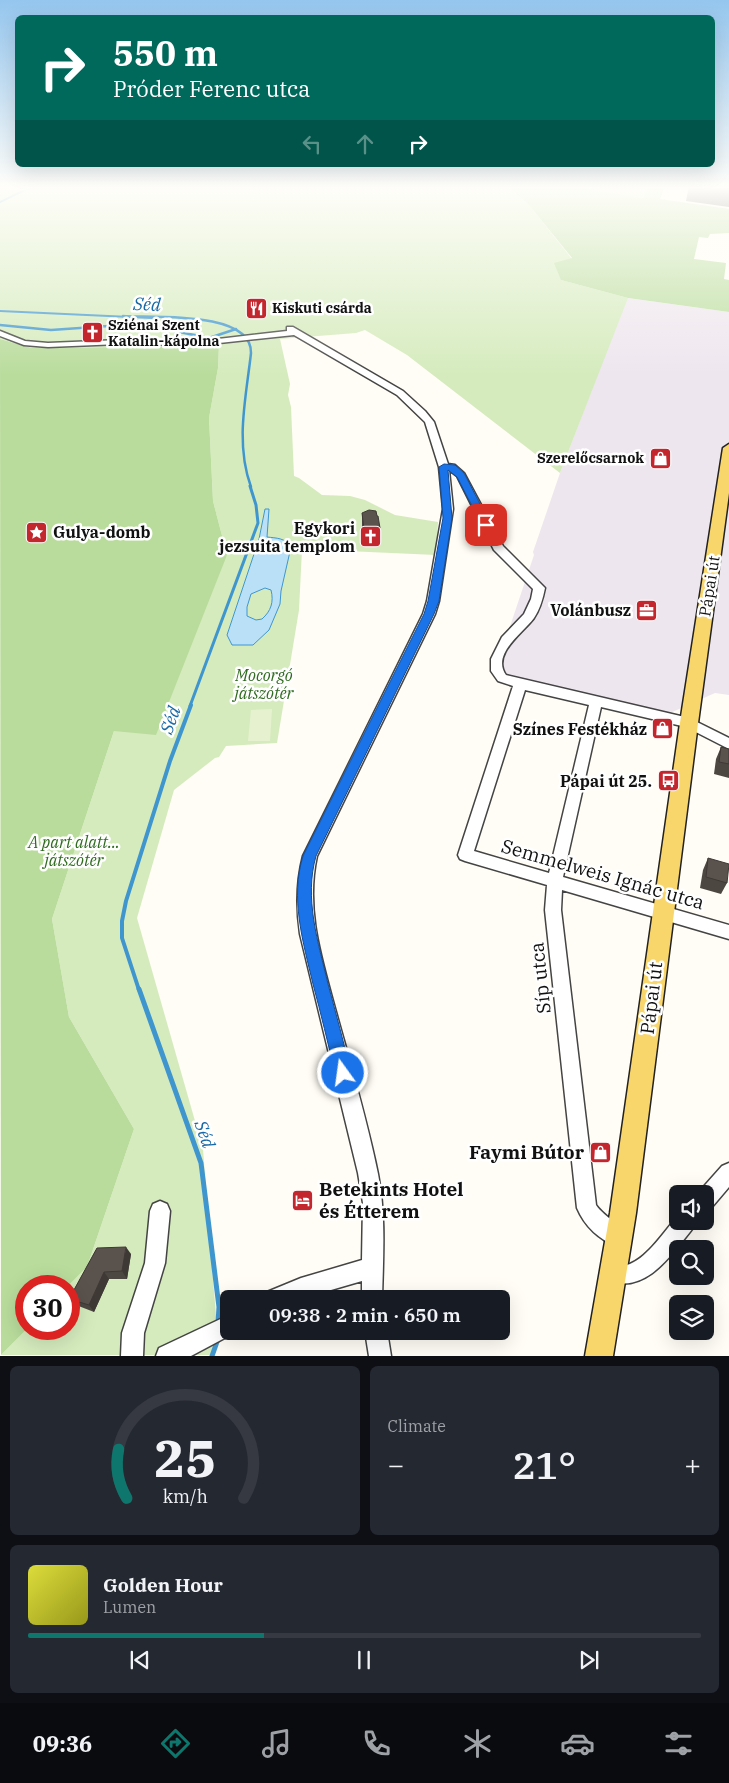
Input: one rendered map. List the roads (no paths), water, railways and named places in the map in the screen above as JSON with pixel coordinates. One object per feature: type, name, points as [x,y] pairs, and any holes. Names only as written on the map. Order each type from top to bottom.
[{"type":"main road","name":"Pápai út","points":[[599,1356],[614,1273],[662,912],[729,448]]},
{"type":"street","points":[[0,334],[24,343],[48,345],[120,342],[201,343],[293,330],[400,394],[412,403],[429,422],[444,467],[448,518],[434,601],[310,856],[305,872],[304,905],[311,944],[368,1173],[373,1203],[374,1240],[371,1268],[372,1290]]},
{"type":"street","points":[[444,467],[452,467],[461,475],[498,548],[539,588],[537,599],[529,616],[506,640],[497,659],[498,671],[502,678],[520,684],[689,723],[729,744]]},
{"type":"street","name":"Semmelweis Ignác utca","points":[[520,684],[465,855],[729,932]]},
{"type":"street","name":"Síp utca","points":[[596,701],[554,881],[553,910],[587,1208],[592,1218],[602,1228],[619,1238]]},
{"type":"street","points":[[714,1190],[729,1173]]},
{"type":"street","points":[[132,1356],[133,1333],[155,1263],[160,1211]]},
{"type":"street","points":[[614,1273],[625,1275],[635,1272],[651,1261],[678,1230]]},
{"type":"street","points":[[296,1290],[371,1268]]},
{"type":"street","points":[[170,1354],[220,1329]]},
{"type":"street","points":[[377,1340],[380,1356]]},
{"type":"water","points":[[265,509],[269,509],[267,537],[284,540],[291,547],[280,604],[269,630],[253,645],[232,645],[227,635],[259,539]],"holes":[[[265,588],[271,590],[272,602],[265,616],[262,619],[256,620],[247,616],[247,607],[251,594]]]},
{"type":"waterway","name":"Séd","points":[[0,311],[152,318]]},
{"type":"waterway","name":"Séd","points":[[123,316],[198,319],[236,329]]},
{"type":"waterway","points":[[0,325],[51,330],[123,325],[150,326],[209,338],[236,329]]},
{"type":"waterway","name":"Séd","points":[[236,329],[247,339],[251,353],[243,420],[244,454],[251,487]]},
{"type":"waterway","name":"Séd","points":[[190,706],[258,523],[256,505],[250,486]]},
{"type":"waterway","name":"Séd","points":[[139,990],[122,938],[122,921],[126,901],[170,761],[191,705]]},
{"type":"waterway","name":"Séd","points":[[139,989],[201,1163],[219,1307],[218,1323]]},
{"type":"waterway","name":"Séd","points":[[212,1356],[218,1339]]},
{"type":"place","name":"Kiskuti csárda","points":[[256,308]]},
{"type":"place","name":"Sziénai Szent Katalin-kápolna","points":[[92,333]]},
{"type":"place","name":"Szerelőcsarnok","points":[[660,458]]},
{"type":"place","name":"Gulya-domb","points":[[37,532]]},
{"type":"place","name":"Egykori jezsuita templom","points":[[371,537]]},
{"type":"place","name":"Volánbusz","points":[[647,610]]},
{"type":"place","name":"Színes Festékház","points":[[663,729]]},
{"type":"place","name":"Pápai út 25.","points":[[668,781]]},
{"type":"place","name":"Faymi Bútor","points":[[600,1152]]},
{"type":"place","name":"Betekints Hotel és Étterem","points":[[303,1200]]},
{"type":"park label","name":"Mocorgó játszótér","points":[[264,684]]},
{"type":"park label","name":"A part alatt... játszótér","points":[[74,851]]}]
